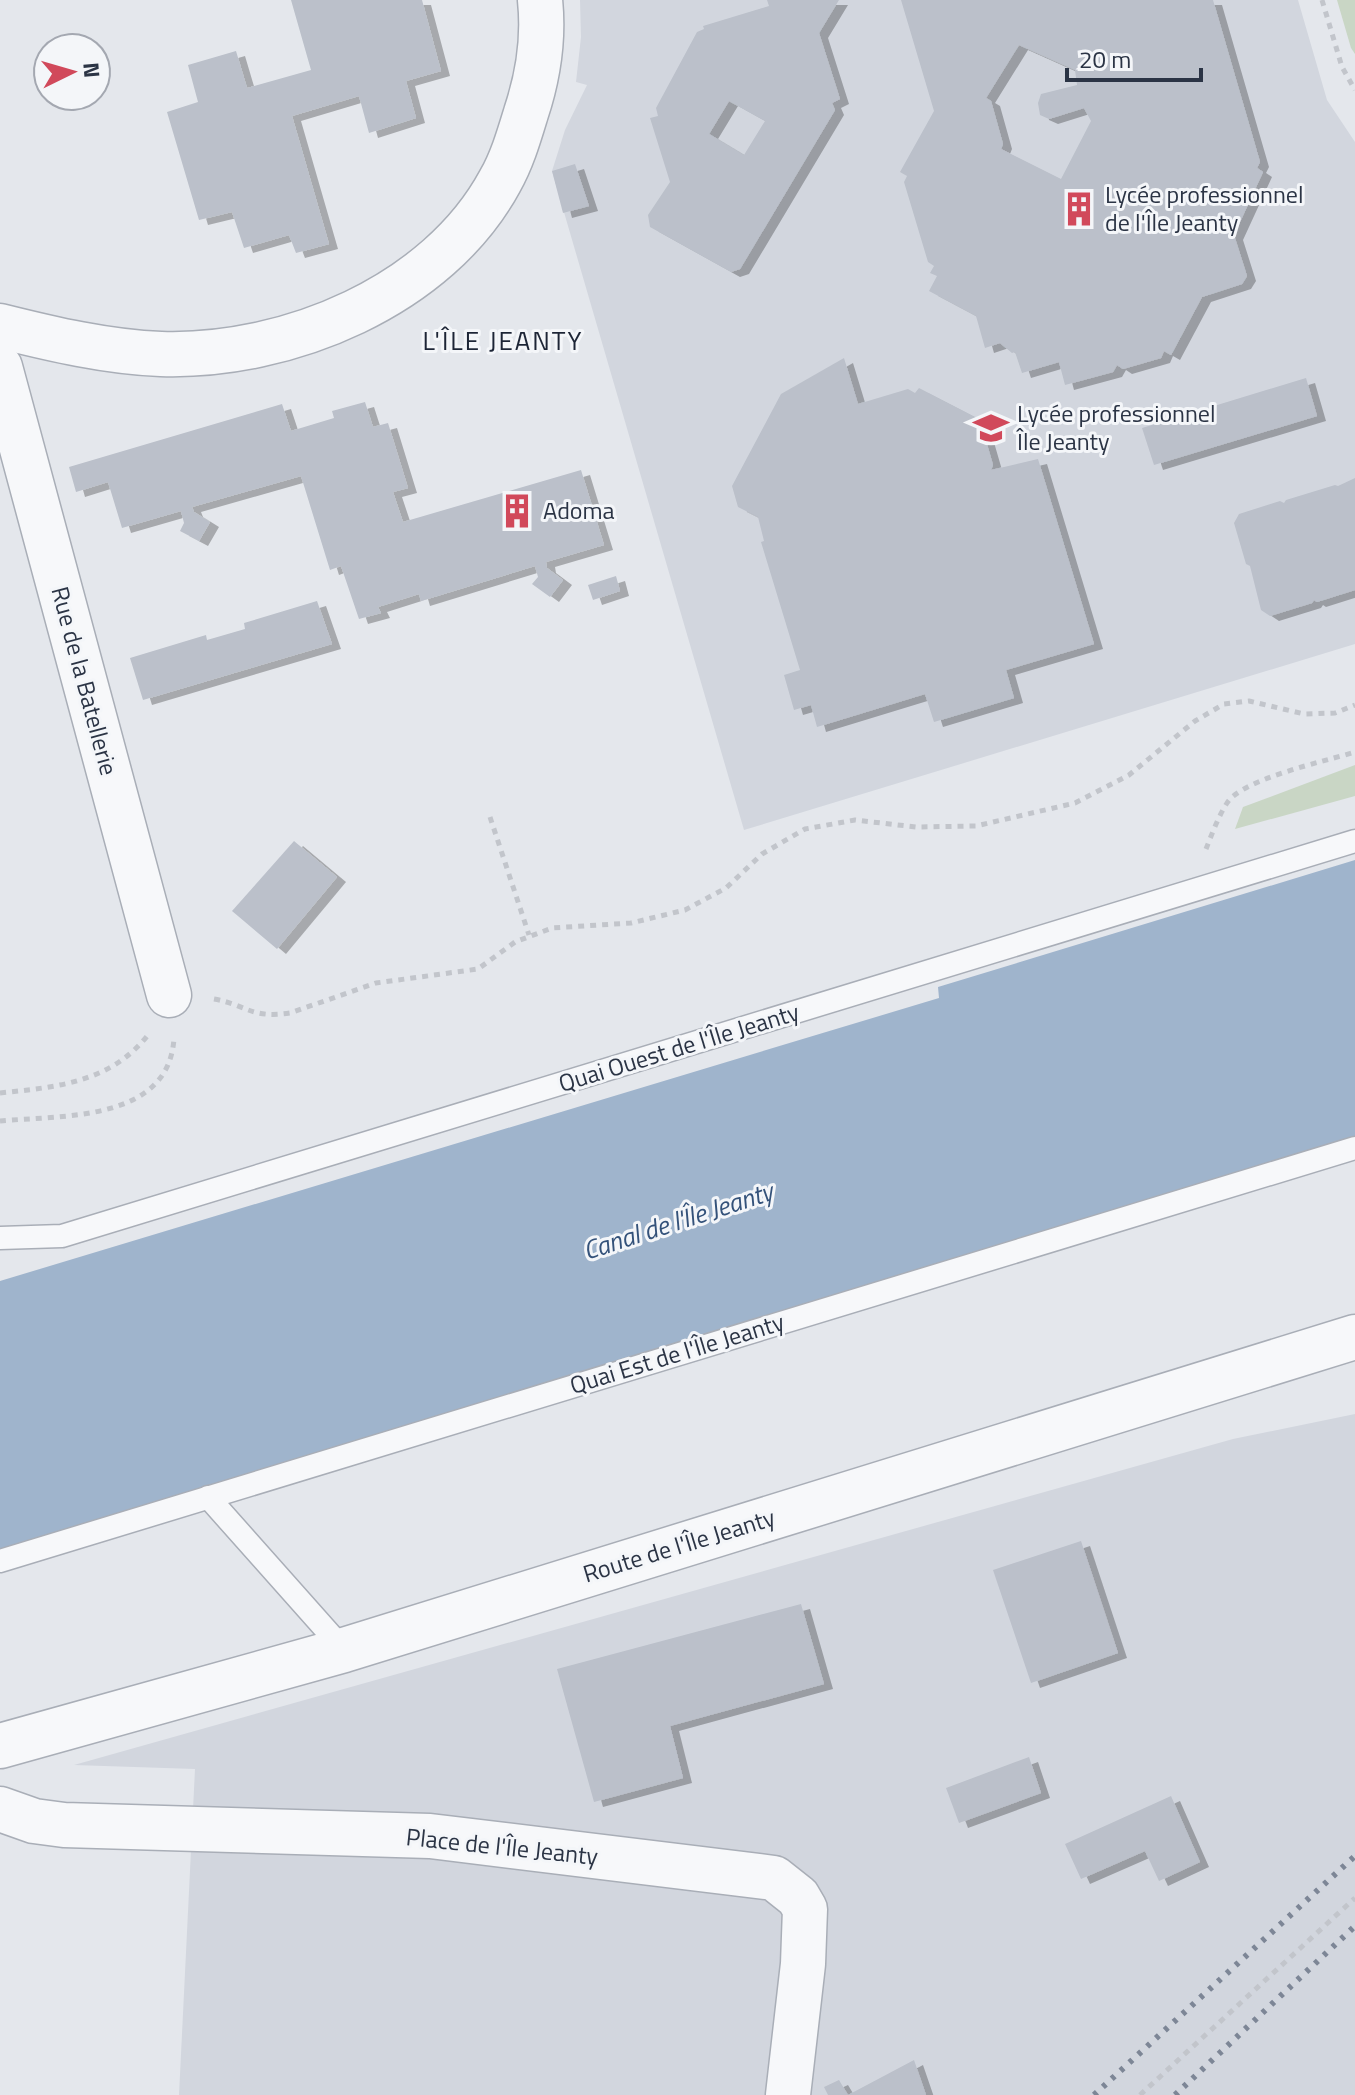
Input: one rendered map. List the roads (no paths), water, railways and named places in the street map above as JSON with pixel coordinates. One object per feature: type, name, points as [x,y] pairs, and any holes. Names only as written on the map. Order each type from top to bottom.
[{"type":"street","points":[[0,326],[128,351],[191,353],[259,344],[290,336],[349,315],[384,297],[431,264],[453,243],[471,224],[500,181],[521,133],[535,81],[540,56],[540,0]]},
{"type":"street","name":"Rue de la Batellerie","points":[[0,367],[169,995]]},
{"type":"street","name":"Route de l'Île Jeanty","points":[[0,1746],[344,1650],[1355,1337]]},
{"type":"street","name":"Place de l'Île Jeanty","points":[[0,1809],[34,1821],[64,1825],[459,1838],[564,1854],[774,1878],[792,1891],[805,1909],[803,1964],[788,2095]]},
{"type":"lane","name":"Quai Ouest de l'Île Jeanty","points":[[0,1238],[62,1236],[1355,841]]},
{"type":"lane","name":"Quai Est de l'Île Jeanty","points":[[0,1561],[1355,1148]]},
{"type":"lane","points":[[208,1497],[344,1650]]},
{"type":"water","name":"Canal de l'Île Jeanty","points":[[1355,860],[1355,1137],[0,1549],[0,1281],[939,998],[938,987]]},
{"type":"railway","points":[[1094,2095],[1355,1856]]},
{"type":"railway","points":[[1175,2095],[1355,1926]]},
{"type":"place","name":"Lycée professionnel de l'Île Jeanty","points":[[1079,209]]},
{"type":"place","name":"Lycée professionnel Île Jeanty","points":[[991,428]]},
{"type":"place","name":"Adoma","points":[[517,511]]},
{"type":"district","name":"L'ÎLE JEANTY","points":[[503,341]]}]
